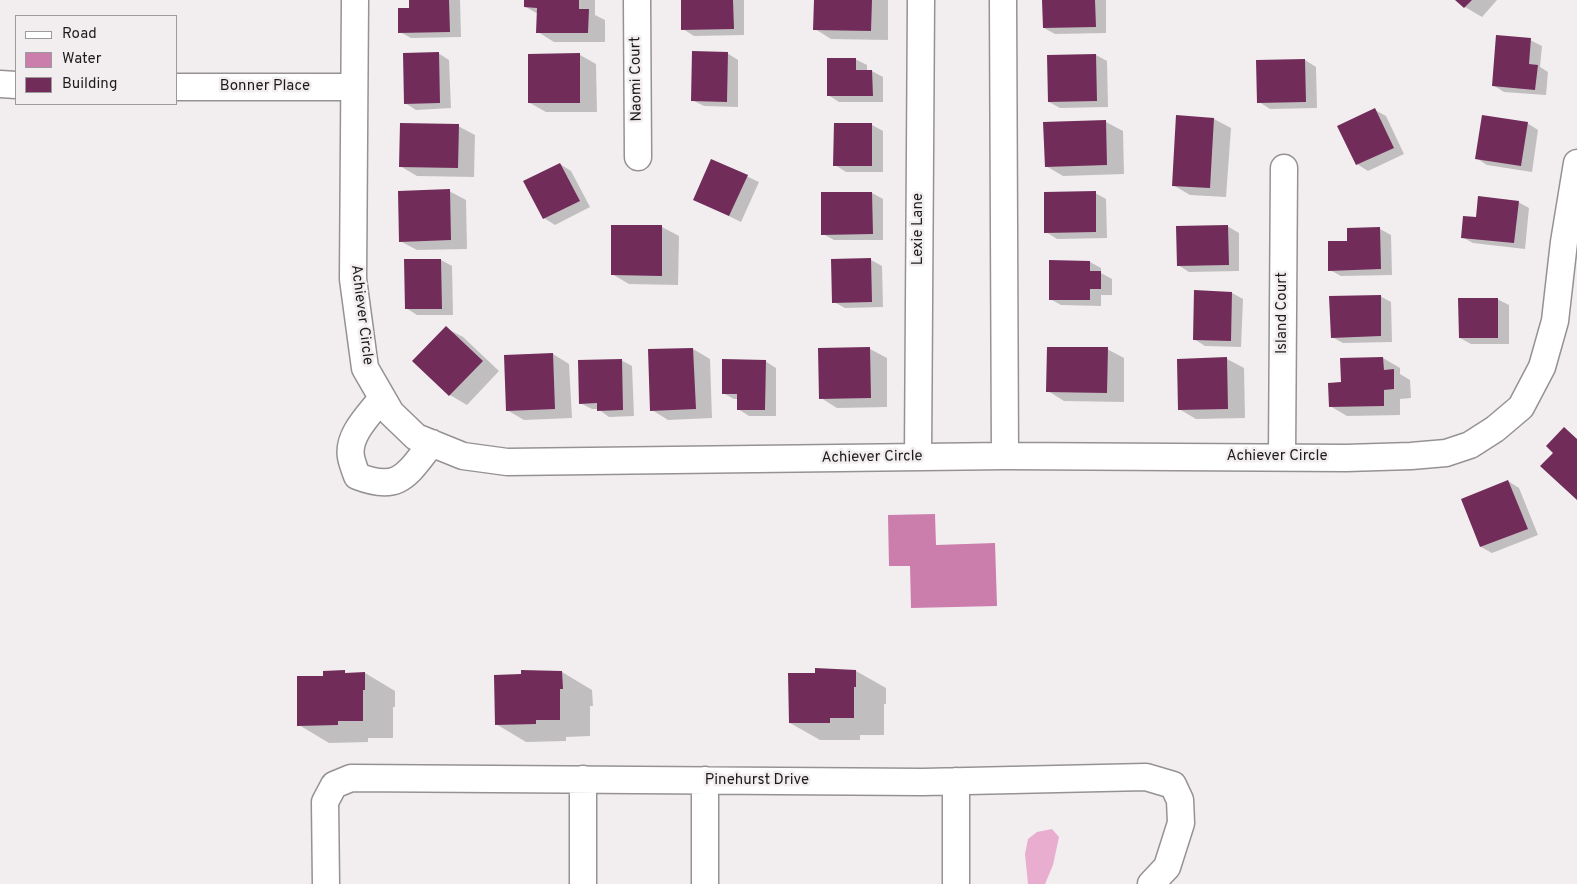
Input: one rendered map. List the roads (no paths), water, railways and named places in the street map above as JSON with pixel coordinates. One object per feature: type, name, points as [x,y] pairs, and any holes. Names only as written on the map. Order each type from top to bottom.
[{"type":"street","name":"Achiever Circle","points":[[355,0],[354,279],[365,368],[391,413],[416,437],[463,456],[507,462],[1005,456],[1411,456],[1446,453],[1470,445],[1495,429],[1521,407],[1542,367],[1555,321],[1564,242],[1577,163]]},
{"type":"street","name":"Naomi Court","points":[[637,0],[638,157]]},
{"type":"street","name":"Lexie Lane","points":[[918,457],[921,0]]},
{"type":"street","points":[[1004,0],[1005,456]]},
{"type":"street","points":[[0,84],[15,85]]},
{"type":"street","name":"Bonner Place","points":[[178,87],[354,87]]},
{"type":"street","name":"Island Court","points":[[1282,457],[1284,168]]},
{"type":"street","points":[[382,398],[359,427],[352,442],[350,456],[357,476],[383,484],[397,480],[409,471],[432,443]]},
{"type":"street","name":"Pinehurst Drive","points":[[326,884],[325,802],[334,785],[351,778],[956,781],[1146,777],[1173,785],[1180,800],[1181,823],[1167,867],[1151,884]]},
{"type":"street","points":[[583,779],[583,884]]},
{"type":"street","points":[[705,884],[706,780]]},
{"type":"street","points":[[956,781],[956,884]]},
{"type":"water","points":[[935,514],[936,545],[995,543],[997,606],[911,608],[910,566],[889,566],[888,515]]}]
